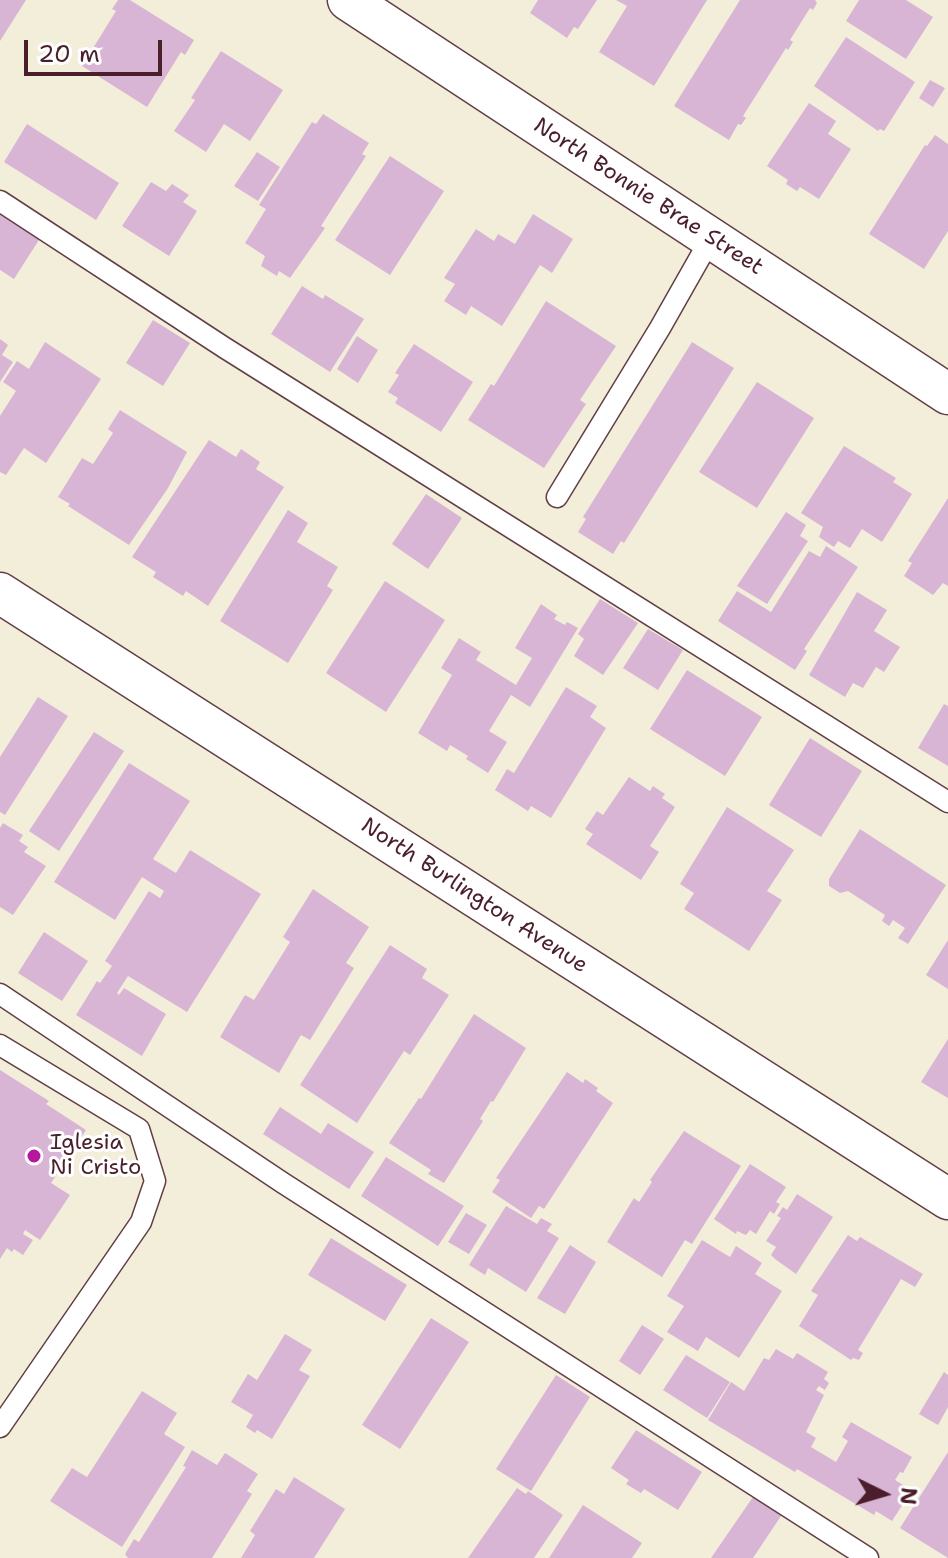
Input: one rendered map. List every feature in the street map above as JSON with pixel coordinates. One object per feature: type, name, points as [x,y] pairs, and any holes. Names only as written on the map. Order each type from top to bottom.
[{"type":"street","name":"North Bonnie Brae Street","points":[[348,0],[948,394]]},
{"type":"street","name":"North Burlington Avenue","points":[[0,593],[948,1199]]},
{"type":"lane","points":[[0,201],[225,348],[948,802]]},
{"type":"lane","points":[[557,497],[711,238]]},
{"type":"lane","points":[[0,994],[283,1183],[868,1558]]},
{"type":"lane","points":[[0,1045],[139,1129],[155,1181],[141,1222],[0,1427]]},
{"type":"building","points":[[0,0],[26,0],[0,41]]},
{"type":"building","points":[[118,0],[130,0],[194,40],[185,55],[181,52],[147,107],[82,66],[116,11],[112,9]]},
{"type":"building","points":[[538,0],[597,0],[578,29],[574,27],[567,38],[530,13]]},
{"type":"building","points":[[616,0],[707,0],[654,86],[599,52],[627,6]]},
{"type":"building","points":[[740,0],[815,0],[817,3],[813,10],[810,8],[790,40],[793,42],[788,50],[786,48],[743,116],[746,118],[741,125],[738,124],[729,140],[674,106]]},
{"type":"building","points":[[859,0],[906,0],[933,17],[906,59],[846,21]]},
{"type":"building","points":[[846,37],[915,82],[884,131],[878,131],[814,86]]},
{"type":"building","points":[[221,51],[283,90],[250,141],[224,124],[206,152],[174,131],[195,100],[191,98]]},
{"type":"building","points":[[930,80],[945,88],[933,107],[919,98]]},
{"type":"building","points":[[809,103],[836,121],[828,134],[851,149],[819,199],[800,187],[797,191],[786,184],[788,180],[767,166]]},
{"type":"building","points":[[323,114],[369,143],[362,154],[366,156],[321,226],[325,228],[290,278],[279,271],[277,276],[261,266],[265,256],[245,243],[266,209],[259,205],[312,122],[316,124]]},
{"type":"building","points":[[27,124],[119,183],[96,220],[4,162]]},
{"type":"building","points":[[935,135],[948,144],[948,231],[924,269],[869,234],[925,145]]},
{"type":"building","points":[[257,152],[280,167],[258,201],[234,186]]},
{"type":"building","points":[[390,156],[444,191],[390,275],[335,240]]},
{"type":"building","points":[[151,182],[166,191],[172,184],[189,195],[183,202],[197,211],[169,256],[122,226]]},
{"type":"building","points":[[0,202],[44,232],[14,279],[0,270]]},
{"type":"building","points":[[533,214],[573,239],[552,273],[540,265],[502,326],[471,306],[466,315],[444,301],[455,284],[444,278],[476,229],[494,241],[498,234],[515,244]]},
{"type":"building","points":[[302,286],[323,299],[325,295],[364,319],[330,372],[271,334]]},
{"type":"building","points":[[546,301],[616,346],[580,400],[586,404],[544,468],[468,420],[491,384],[494,386]]},
{"type":"building","points":[[153,320],[190,343],[163,386],[126,363]]},
{"type":"building","points":[[357,336],[378,350],[358,383],[337,369]]},
{"type":"building","points":[[0,339],[8,345],[2,355],[13,362],[0,382]]},
{"type":"building","points":[[45,342],[101,379],[46,463],[24,448],[6,475],[0,472],[0,416],[16,391],[3,382],[17,361],[29,369]]},
{"type":"building","points":[[692,342],[734,368],[624,543],[621,541],[613,554],[578,532],[586,519],[583,517]]},
{"type":"building","points":[[414,344],[473,382],[441,432],[395,403],[398,398],[388,392],[399,375],[395,373]]},
{"type":"building","points":[[757,382],[814,418],[757,508],[699,472]]},
{"type":"building","points":[[120,410],[187,452],[168,488],[129,545],[58,497],[82,458],[93,464],[113,433],[108,429]]},
{"type":"building","points":[[209,440],[236,457],[241,449],[260,462],[256,469],[284,487],[208,606],[186,591],[183,596],[153,577],[156,572],[132,557]]},
{"type":"building","points":[[844,446],[896,478],[893,482],[912,494],[882,542],[862,529],[850,548],[838,541],[834,547],[819,537],[823,527],[801,513]]},
{"type":"building","points":[[426,494],[462,518],[428,569],[392,544]]},
{"type":"building","points":[[948,498],[948,586],[943,583],[933,595],[904,576],[912,563],[908,561]]},
{"type":"building","points":[[288,510],[308,523],[297,542],[338,567],[327,586],[333,590],[288,663],[220,621]]},
{"type":"building","points":[[786,512],[806,525],[800,536],[808,541],[767,604],[737,586]]},
{"type":"building","points":[[826,546],[858,567],[804,649],[807,651],[795,670],[718,621],[737,591],[771,612],[809,551],[820,557]]},
{"type":"building","points":[[385,581],[445,620],[386,712],[326,673]]},
{"type":"building","points":[[857,592],[887,610],[874,631],[900,647],[884,672],[876,667],[863,688],[853,683],[845,697],[809,675]]},
{"type":"building","points":[[600,599],[638,623],[603,675],[574,656],[584,639],[578,634]]},
{"type":"building","points":[[541,604],[557,615],[554,619],[578,628],[530,707],[511,695],[489,731],[507,742],[488,773],[450,745],[447,751],[418,733],[452,675],[441,668],[459,638],[481,652],[476,660],[516,685],[532,658],[515,648]]},
{"type":"building","points":[[648,629],[683,650],[658,690],[623,668]]},
{"type":"building","points":[[687,670],[762,717],[725,776],[650,729]]},
{"type":"building","points":[[566,687],[597,706],[590,717],[606,728],[551,818],[531,806],[528,811],[495,790],[507,769],[514,773]]},
{"type":"building","points":[[38,697],[68,716],[5,815],[0,812],[0,757]]},
{"type":"building","points":[[944,704],[948,706],[948,766],[918,748]]},
{"type":"building","points":[[94,732],[124,751],[59,851],[29,831]]},
{"type":"building","points":[[810,738],[862,771],[821,837],[769,805]]},
{"type":"building","points":[[129,763],[190,801],[153,859],[176,873],[190,850],[261,894],[187,1012],[128,976],[117,993],[119,995],[124,988],[166,1014],[142,1056],[76,1015],[97,981],[100,983],[112,966],[105,961],[149,891],[160,898],[164,891],[142,877],[115,920],[54,882]]},
{"type":"building","points":[[629,777],[650,791],[653,786],[665,794],[662,798],[675,807],[650,846],[659,852],[641,880],[586,844],[593,834],[585,829],[597,811],[603,815]]},
{"type":"building","points":[[727,807],[794,850],[767,891],[782,900],[749,951],[684,909],[694,893],[680,884]]},
{"type":"building","points":[[3,823],[23,835],[19,841],[28,847],[24,852],[46,866],[13,915],[0,907],[0,828]]},
{"type":"building","points":[[860,829],[946,885],[908,944],[898,938],[905,928],[893,920],[889,926],[882,921],[885,915],[848,891],[840,893],[829,886],[829,879]]},
{"type":"building","points":[[313,889],[369,927],[346,963],[354,968],[310,1040],[301,1035],[279,1073],[220,1037],[245,995],[254,1000],[290,942],[283,937]]},
{"type":"building","points":[[44,932],[88,961],[62,1001],[18,973]]},
{"type":"building","points":[[948,940],[948,989],[926,975]]},
{"type":"building","points":[[390,945],[427,969],[422,978],[449,995],[410,1055],[404,1051],[357,1123],[300,1085]]},
{"type":"building","points":[[474,1014],[526,1048],[480,1119],[483,1121],[444,1183],[428,1174],[431,1170],[389,1143],[421,1099]]},
{"type":"building","points":[[948,1039],[948,1098],[921,1082]]},
{"type":"building","name":"Iglesia Ni Cristo","points":[[0,1070],[49,1101],[46,1104],[86,1130],[51,1183],[70,1195],[40,1240],[25,1230],[23,1234],[33,1240],[23,1255],[7,1248],[0,1259]]},
{"type":"building","points":[[567,1072],[583,1083],[585,1079],[613,1103],[544,1209],[539,1206],[531,1218],[492,1192],[500,1180],[496,1178]]},
{"type":"building","points":[[280,1107],[321,1134],[328,1123],[374,1152],[349,1189],[263,1134]]},
{"type":"building","points":[[684,1131],[741,1166],[692,1244],[685,1240],[662,1277],[607,1242],[634,1198],[639,1202],[652,1182],[650,1180]]},
{"type":"building","points":[[386,1157],[464,1206],[438,1246],[361,1196]]},
{"type":"building","points":[[750,1164],[786,1187],[776,1202],[780,1204],[774,1214],[770,1211],[756,1234],[750,1230],[746,1235],[737,1231],[736,1234],[714,1219]]},
{"type":"building","points":[[797,1194],[833,1217],[796,1274],[771,1255],[776,1247],[766,1241],[781,1218],[777,1216],[783,1207],[787,1210]]},
{"type":"building","points":[[506,1206],[537,1224],[541,1218],[552,1224],[547,1231],[559,1238],[526,1292],[488,1268],[485,1275],[469,1265]]},
{"type":"building","points":[[466,1213],[487,1225],[469,1254],[448,1242]]},
{"type":"building","points":[[848,1235],[857,1241],[860,1237],[923,1274],[915,1287],[901,1279],[858,1350],[863,1353],[859,1360],[851,1360],[799,1326],[818,1295],[811,1291]]},
{"type":"building","points":[[331,1238],[407,1285],[385,1321],[308,1275]]},
{"type":"building","points":[[702,1240],[730,1257],[736,1246],[762,1263],[755,1274],[782,1291],[739,1358],[706,1337],[698,1351],[667,1332],[684,1306],[667,1296]]},
{"type":"building","points":[[570,1245],[596,1262],[565,1314],[537,1298]]},
{"type":"building","points":[[431,1318],[469,1342],[400,1449],[362,1425]]},
{"type":"building","points":[[642,1325],[664,1339],[640,1375],[619,1361]]},
{"type":"building","points":[[285,1334],[312,1350],[299,1370],[310,1376],[272,1439],[246,1427],[253,1415],[231,1402],[248,1374],[257,1380]]},
{"type":"building","points":[[776,1349],[793,1359],[797,1353],[828,1372],[824,1379],[829,1383],[825,1390],[819,1386],[816,1390],[824,1395],[806,1432],[816,1438],[811,1447],[836,1462],[848,1441],[842,1437],[851,1422],[912,1457],[895,1480],[912,1490],[892,1521],[876,1511],[874,1515],[797,1469],[795,1472],[708,1420],[731,1382],[744,1391],[764,1358],[769,1360]]},
{"type":"building","points":[[686,1355],[730,1382],[707,1418],[663,1390]]},
{"type":"building","points":[[944,1372],[948,1375],[948,1407],[938,1425],[919,1414]]},
{"type":"building","points":[[556,1375],[590,1397],[531,1491],[496,1469]]},
{"type":"building","points":[[142,1391],[177,1413],[164,1434],[185,1447],[122,1547],[50,1501],[72,1468],[87,1477]]},
{"type":"building","points":[[636,1430],[702,1472],[678,1510],[644,1489],[641,1493],[626,1484],[629,1480],[611,1468]]},
{"type":"building","points":[[192,1450],[217,1465],[225,1453],[258,1474],[247,1491],[252,1494],[212,1558],[128,1558],[125,1554],[134,1539],[139,1542],[186,1467],[183,1466]]},
{"type":"building","points":[[948,1452],[948,1558],[900,1528]]},
{"type":"building","points":[[294,1477],[345,1509],[314,1558],[241,1558],[255,1535],[250,1531],[276,1489],[284,1494]]},
{"type":"building","points":[[517,1488],[526,1494],[528,1491],[563,1515],[534,1558],[468,1558]]},
{"type":"building","points":[[755,1494],[783,1513],[753,1558],[711,1558]]},
{"type":"building","points":[[583,1505],[642,1543],[632,1558],[549,1558]]},
{"type":"place","name":"Iglesia Ni Cristo","points":[[34,1156]]}]
